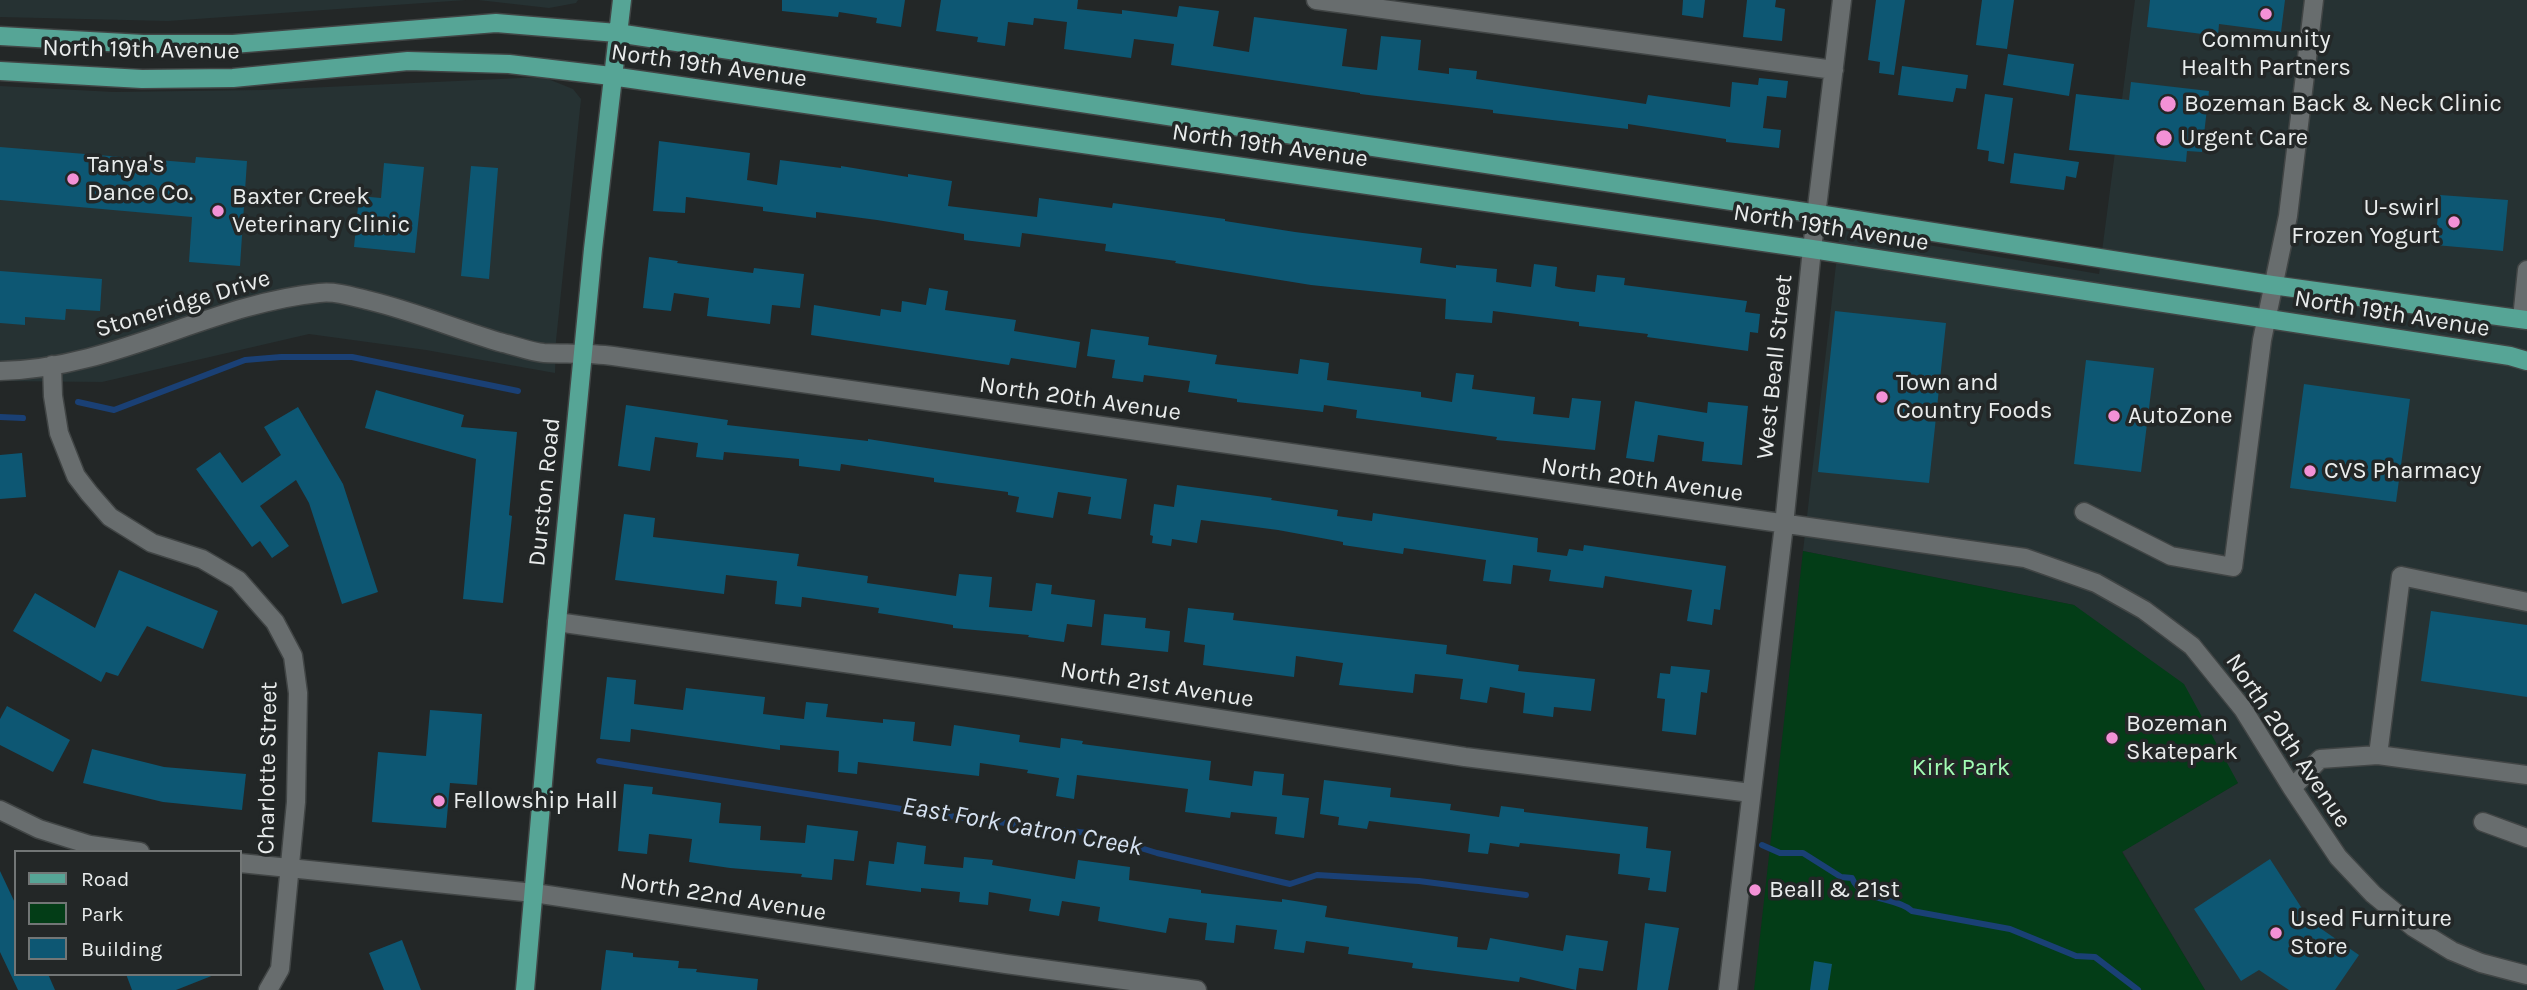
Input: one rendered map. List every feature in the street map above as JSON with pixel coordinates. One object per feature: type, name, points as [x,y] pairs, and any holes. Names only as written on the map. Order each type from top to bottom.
[{"type":"main road","name":"Durston Road","points":[[525,990],[556,622],[611,76],[622,0]]},
{"type":"main road","name":"North 19th Avenue","points":[[0,36],[143,44],[233,44],[496,23],[617,33],[2272,285],[2524,320]]},
{"type":"main road","name":"North 19th Avenue","points":[[0,71],[142,79],[220,78],[408,61],[509,64],[611,76],[1812,249],[2510,356],[2527,361]]},
{"type":"street","points":[[1316,0],[1834,70]]},
{"type":"street","name":"West Beall Street","points":[[1728,990],[1784,525],[1812,249],[1842,0]]},
{"type":"street","points":[[2084,512],[2171,556],[2233,567],[2266,319],[2288,216],[2314,0]]},
{"type":"street","points":[[2524,320],[2527,271]]},
{"type":"street","name":"Stoneridge Drive","points":[[0,371],[52,365],[132,347],[228,313],[322,293],[342,294],[411,311],[500,342],[542,352],[583,352]]},
{"type":"street","name":"North 20th Avenue","points":[[583,352],[2025,558],[2096,583],[2144,610],[2192,646],[2243,709],[2338,857],[2373,894],[2413,927],[2452,951],[2481,963],[2527,975]]},
{"type":"street","name":"Charlotte Street","points":[[52,365],[53,396],[59,433],[76,476],[110,517],[152,543],[202,559],[238,580],[275,622],[293,656],[298,693],[296,802],[280,969],[268,990]]},
{"type":"street","points":[[2378,755],[2401,576],[2527,602]]},
{"type":"street","name":"North 21st Avenue","points":[[556,622],[1013,687],[1465,757],[1751,793]]},
{"type":"street","points":[[2292,788],[2320,759],[2378,755],[2527,775]]},
{"type":"street","points":[[0,810],[39,829],[90,845],[126,850]]},
{"type":"street","points":[[2483,822],[2527,838]]},
{"type":"street","name":"North 22nd Avenue","points":[[242,863],[534,893],[1197,990]]},
{"type":"shaded area","points":[[0,0],[466,0],[168,21],[0,17]]},
{"type":"shaded area","points":[[478,0],[578,0],[576,3],[549,8]]},
{"type":"shaded area","points":[[2135,0],[2527,0],[2527,990],[2205,990],[2122,851],[2238,783],[2074,605],[1803,551],[1840,230],[2099,274]]},
{"type":"shaded area","points":[[543,77],[573,89],[581,99],[555,373],[426,350],[309,334],[102,382],[0,381],[0,86],[114,92],[262,90]]},
{"type":"green space","name":"Kirk Park","points":[[1803,551],[2074,605],[2184,684],[2238,783],[2122,852],[2205,990],[1754,990]]},
{"type":"building","points":[[782,0],[905,0],[901,27],[876,23],[877,18],[839,12],[838,17],[782,11]]},
{"type":"building","points":[[941,0],[1078,0],[1077,9],[1122,14],[1122,10],[1177,17],[1179,6],[1219,11],[1213,46],[1249,52],[1254,17],[1347,29],[1342,66],[1377,70],[1381,36],[1421,40],[1418,70],[1449,74],[1449,68],[1477,71],[1476,79],[1646,104],[1648,95],[1730,107],[1732,82],[1758,85],[1759,78],[1788,81],[1786,98],[1767,96],[1763,128],[1781,130],[1779,148],[1726,142],[1726,139],[1628,124],[1628,129],[1493,113],[1493,110],[1360,94],[1171,65],[1174,44],[1134,39],[1131,58],[1064,49],[1067,22],[1034,18],[1033,25],[1008,22],[1005,46],[977,42],[978,37],[936,31]]},
{"type":"building","points":[[1683,0],[1705,0],[1703,18],[1682,15]]},
{"type":"building","points":[[1747,0],[1776,0],[1775,7],[1785,9],[1782,41],[1743,37]]},
{"type":"building","points":[[1876,0],[1905,0],[1894,75],[1879,73],[1880,62],[1868,60]]},
{"type":"building","points":[[1982,0],[2014,0],[2007,49],[1976,45]]},
{"type":"building","points":[[2150,0],[2285,0],[2281,32],[2219,24],[2218,36],[2147,27]]},
{"type":"building","points":[[2008,54],[2074,64],[2069,96],[2003,85]]},
{"type":"building","points":[[1902,66],[1968,75],[1966,89],[1956,88],[1953,102],[1898,95]]},
{"type":"building","points":[[2131,82],[2209,91],[2202,152],[2187,151],[2186,162],[2069,150],[2076,94],[2129,100]]},
{"type":"building","points":[[1985,94],[2013,98],[2004,164],[1988,161],[1989,151],[1977,149]]},
{"type":"building","points":[[659,141],[750,153],[747,180],[777,185],[780,160],[841,166],[952,181],[948,206],[1037,217],[1039,198],[1112,208],[1113,203],[1295,232],[1422,248],[1420,263],[1456,268],[1456,265],[1497,269],[1496,282],[1531,287],[1534,264],[1557,267],[1555,286],[1562,288],[1595,292],[1597,275],[1625,278],[1624,285],[1747,301],[1745,312],[1760,314],[1758,333],[1750,332],[1748,351],[1647,337],[1648,334],[1579,326],[1579,322],[1493,311],[1492,323],[1445,319],[1446,299],[1311,285],[1175,263],[1176,261],[1105,251],[1106,244],[1022,233],[1020,247],[964,240],[964,234],[877,220],[816,212],[816,218],[763,211],[763,207],[686,197],[685,213],[653,211]]},
{"type":"building","points":[[0,147],[195,163],[196,157],[247,161],[240,266],[189,262],[192,217],[0,200]]},
{"type":"building","points":[[2014,153],[2079,162],[2076,178],[2066,176],[2064,190],[2010,183]]},
{"type":"building","points":[[384,163],[424,167],[415,253],[354,247],[359,196],[381,198]]},
{"type":"building","points":[[471,166],[498,168],[489,279],[461,276]]},
{"type":"building","points":[[2440,195],[2508,200],[2503,251],[2435,245]]},
{"type":"building","points":[[649,257],[753,273],[754,268],[804,274],[800,308],[772,305],[770,324],[707,316],[709,298],[674,293],[671,311],[643,308]]},
{"type":"building","points":[[0,271],[102,279],[100,311],[66,309],[65,320],[25,317],[25,325],[0,323]]},
{"type":"building","points":[[929,288],[948,291],[945,310],[1016,320],[1014,331],[1080,342],[1076,368],[1011,358],[1009,365],[811,335],[814,305],[880,316],[881,309],[901,312],[902,301],[926,305]]},
{"type":"building","name":"Town and Country Foods","points":[[1835,311],[1946,323],[1929,483],[1818,472]]},
{"type":"building","points":[[1091,329],[1149,337],[1148,345],[1217,355],[1215,364],[1298,374],[1300,359],[1329,363],[1327,380],[1421,392],[1421,397],[1452,402],[1456,373],[1474,375],[1472,389],[1535,397],[1533,414],[1569,418],[1572,398],[1601,401],[1595,450],[1496,440],[1497,437],[1356,418],[1357,410],[1324,405],[1323,412],[1237,402],[1237,399],[1188,392],[1190,381],[1144,375],[1143,382],[1112,378],[1115,360],[1087,356]]},
{"type":"building","name":"AutoZone","points":[[2086,360],[2154,368],[2141,472],[2074,464]]},
{"type":"building","name":"CVS Pharmacy","points":[[2304,384],[2410,399],[2396,502],[2290,488]]},
{"type":"building","points":[[376,390],[464,415],[461,427],[517,432],[503,603],[463,599],[476,459],[365,428]]},
{"type":"building","points":[[1635,401],[1707,413],[1708,402],[1748,406],[1742,465],[1702,461],[1704,442],[1658,435],[1654,462],[1626,458]]},
{"type":"building","points":[[626,405],[728,420],[727,425],[868,439],[1127,479],[1121,519],[1088,514],[1091,497],[1058,492],[1053,518],[1016,512],[1019,497],[1008,495],[1008,492],[934,482],[934,478],[841,464],[840,471],[799,466],[799,459],[724,452],[723,460],[696,457],[698,443],[655,437],[650,471],[618,466]]},
{"type":"building","points":[[298,407],[343,484],[378,592],[342,604],[309,503],[296,480],[260,506],[289,546],[272,558],[260,541],[252,547],[196,469],[220,452],[242,483],[281,455],[264,427]]},
{"type":"building","points":[[22,453],[26,497],[0,499],[0,455]]},
{"type":"building","points":[[1177,485],[1338,510],[1337,516],[1372,521],[1373,513],[1538,538],[1537,552],[1567,556],[1569,549],[1583,551],[1584,545],[1726,566],[1720,610],[1714,609],[1712,625],[1687,621],[1692,590],[1605,576],[1603,588],[1549,581],[1551,570],[1513,565],[1511,584],[1483,581],[1486,560],[1404,548],[1403,554],[1343,545],[1343,542],[1278,530],[1201,520],[1197,543],[1172,539],[1171,546],[1152,543],[1153,536],[1150,535],[1154,504],[1174,507]]},
{"type":"building","points":[[624,514],[655,518],[653,537],[799,554],[797,566],[868,576],[867,583],[956,596],[959,574],[992,577],[989,607],[1032,611],[1036,583],[1052,585],[1051,594],[1095,600],[1092,627],[1067,624],[1064,642],[1028,637],[1029,635],[953,628],[953,625],[878,613],[879,608],[802,597],[801,607],[775,604],[777,581],[726,575],[724,594],[615,580]]},
{"type":"building","points":[[119,570],[218,611],[203,649],[147,626],[118,676],[106,672],[101,682],[13,631],[35,593],[95,628]]},
{"type":"building","points":[[1188,608],[1234,613],[1233,620],[1447,645],[1446,654],[1519,665],[1518,671],[1595,679],[1591,711],[1554,707],[1553,717],[1523,713],[1525,693],[1490,687],[1487,703],[1460,699],[1463,679],[1415,674],[1413,693],[1339,685],[1343,663],[1296,656],[1294,677],[1203,665],[1205,645],[1184,642]]},
{"type":"building","points":[[2431,611],[2527,625],[2527,697],[2421,681]]},
{"type":"building","points":[[1104,614],[1146,618],[1145,628],[1170,631],[1168,652],[1101,645]]},
{"type":"building","points":[[1671,666],[1710,670],[1707,693],[1701,692],[1696,735],[1662,731],[1665,699],[1657,698],[1660,673],[1670,674]]},
{"type":"building","points":[[607,677],[636,680],[634,704],[683,710],[686,688],[765,697],[763,714],[804,719],[806,702],[828,704],[826,717],[883,723],[883,719],[915,722],[913,741],[951,746],[954,725],[1020,735],[1019,742],[1060,748],[1061,738],[1083,741],[1082,744],[1211,761],[1209,780],[1252,786],[1254,771],[1284,774],[1282,795],[1309,798],[1304,838],[1275,834],[1277,817],[1231,812],[1230,818],[1185,812],[1188,789],[1077,775],[1074,799],[1056,796],[1059,778],[980,763],[979,776],[858,762],[857,774],[838,772],[839,751],[780,745],[780,750],[631,729],[630,742],[600,739]]},
{"type":"building","points":[[7,706],[70,740],[53,772],[0,745],[0,719]]},
{"type":"building","points":[[430,710],[482,714],[477,785],[450,783],[446,828],[372,822],[378,752],[426,756]]},
{"type":"building","points":[[92,749],[164,767],[246,774],[242,810],[163,802],[83,783]]},
{"type":"building","points":[[1324,780],[1391,788],[1390,797],[1451,804],[1450,810],[1499,817],[1501,806],[1524,809],[1524,812],[1648,827],[1646,848],[1671,851],[1666,892],[1648,890],[1650,878],[1618,874],[1620,854],[1520,843],[1519,847],[1490,843],[1488,854],[1468,852],[1470,834],[1369,821],[1367,829],[1338,825],[1339,817],[1320,814]]},
{"type":"building","points":[[624,784],[653,787],[652,794],[721,803],[719,823],[761,826],[760,840],[805,843],[807,825],[858,831],[854,861],[834,859],[832,880],[801,877],[802,874],[689,862],[692,839],[649,834],[647,854],[618,851]]},
{"type":"building","points":[[897,842],[926,846],[924,864],[963,868],[964,857],[993,860],[992,865],[1075,879],[1078,860],[1130,867],[1129,880],[1201,890],[1201,893],[1282,902],[1282,899],[1327,906],[1325,917],[1458,937],[1457,947],[1487,950],[1490,938],[1563,951],[1566,935],[1608,941],[1603,971],[1579,968],[1576,990],[1520,977],[1519,982],[1412,968],[1413,963],[1348,954],[1349,947],[1306,941],[1304,953],[1274,949],[1277,930],[1236,925],[1234,943],[1205,940],[1207,923],[1169,918],[1166,933],[1098,921],[1100,907],[1062,901],[1059,916],[1029,911],[1031,899],[989,892],[988,905],[959,902],[960,892],[921,888],[921,892],[866,885],[869,861],[894,864]]},
{"type":"building","points":[[2270,859],[2310,921],[2359,955],[2335,990],[2289,990],[2259,970],[2241,981],[2194,909]]},
{"type":"building","points":[[0,871],[14,901],[14,976],[49,976],[55,990],[18,990],[0,952]]},
{"type":"building","points":[[1645,923],[1679,928],[1668,990],[1637,990]]},
{"type":"building","points":[[402,940],[421,990],[384,990],[369,953]]},
{"type":"building","points":[[606,950],[633,953],[633,957],[679,961],[678,968],[697,969],[696,972],[758,979],[757,990],[601,990]]},
{"type":"building","points":[[1814,961],[1832,964],[1828,990],[1810,990]]},
{"type":"building","points":[[127,976],[211,976],[176,990],[132,990]]},
{"type":"waterway","name":"East Fork Catron Creek","points":[[78,402],[114,410],[245,360],[281,357],[352,357],[518,391]]},
{"type":"waterway","name":"East Fork Catron Creek","points":[[0,417],[23,418]]},
{"type":"waterway","name":"East Fork Catron Creek","points":[[599,761],[933,814],[1095,834],[1157,853],[1290,884],[1317,875],[1419,881],[1526,895]]},
{"type":"waterway","name":"East Fork Catron Creek","points":[[1762,845],[1780,853],[1803,853],[1841,877],[1852,878],[1863,892],[1905,906],[1912,911],[2010,929],[2076,956],[2095,957],[2138,990]]},
{"type":"place","name":"Community Health Partners","points":[[2266,14]]},
{"type":"place","name":"Bozeman Back & Neck Clinic","points":[[2168,104]]},
{"type":"place","name":"Urgent Care","points":[[2164,138]]},
{"type":"place","name":"Tanya's Dance Co.","points":[[73,179]]},
{"type":"place","name":"Baxter Creek Veterinary Clinic","points":[[218,211]]},
{"type":"place","name":"U-swirl Frozen Yogurt","points":[[2454,222]]},
{"type":"place","name":"Town and Country Foods","points":[[1882,397]]},
{"type":"place","name":"AutoZone","points":[[2114,416]]},
{"type":"place","name":"CVS Pharmacy","points":[[2310,471]]},
{"type":"place","name":"Bozeman Skatepark","points":[[2112,738]]},
{"type":"place","name":"Fellowship Hall","points":[[439,801]]},
{"type":"place","name":"Beall & 21st","points":[[1755,890]]},
{"type":"place","name":"Used Furniture Store","points":[[2276,933]]}]
